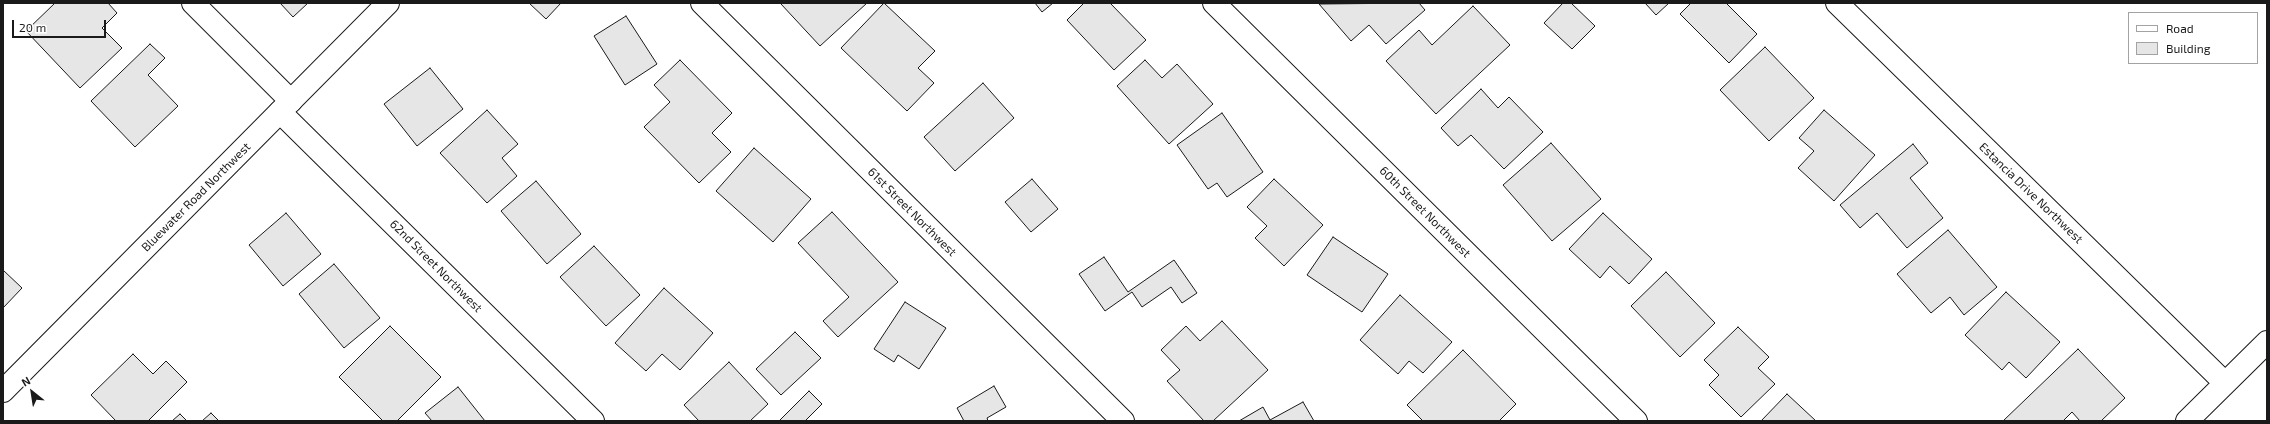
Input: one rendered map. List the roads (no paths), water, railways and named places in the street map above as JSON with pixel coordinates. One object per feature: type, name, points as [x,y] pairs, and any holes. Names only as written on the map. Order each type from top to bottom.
[{"type":"street","name":"62nd Street Northwest","points":[[193,3],[286,106],[593,421]]},
{"type":"street","name":"Bluewater Road Northwest","points":[[3,391],[388,3]]},
{"type":"street","name":"61st Street Northwest","points":[[702,3],[1123,421]]},
{"type":"street","name":"60th Street Northwest","points":[[1214,3],[1636,421]]},
{"type":"street","name":"Estancia Drive Northwest","points":[[1837,3],[2225,383]]},
{"type":"street","points":[[2187,421],[2267,342]]}]
